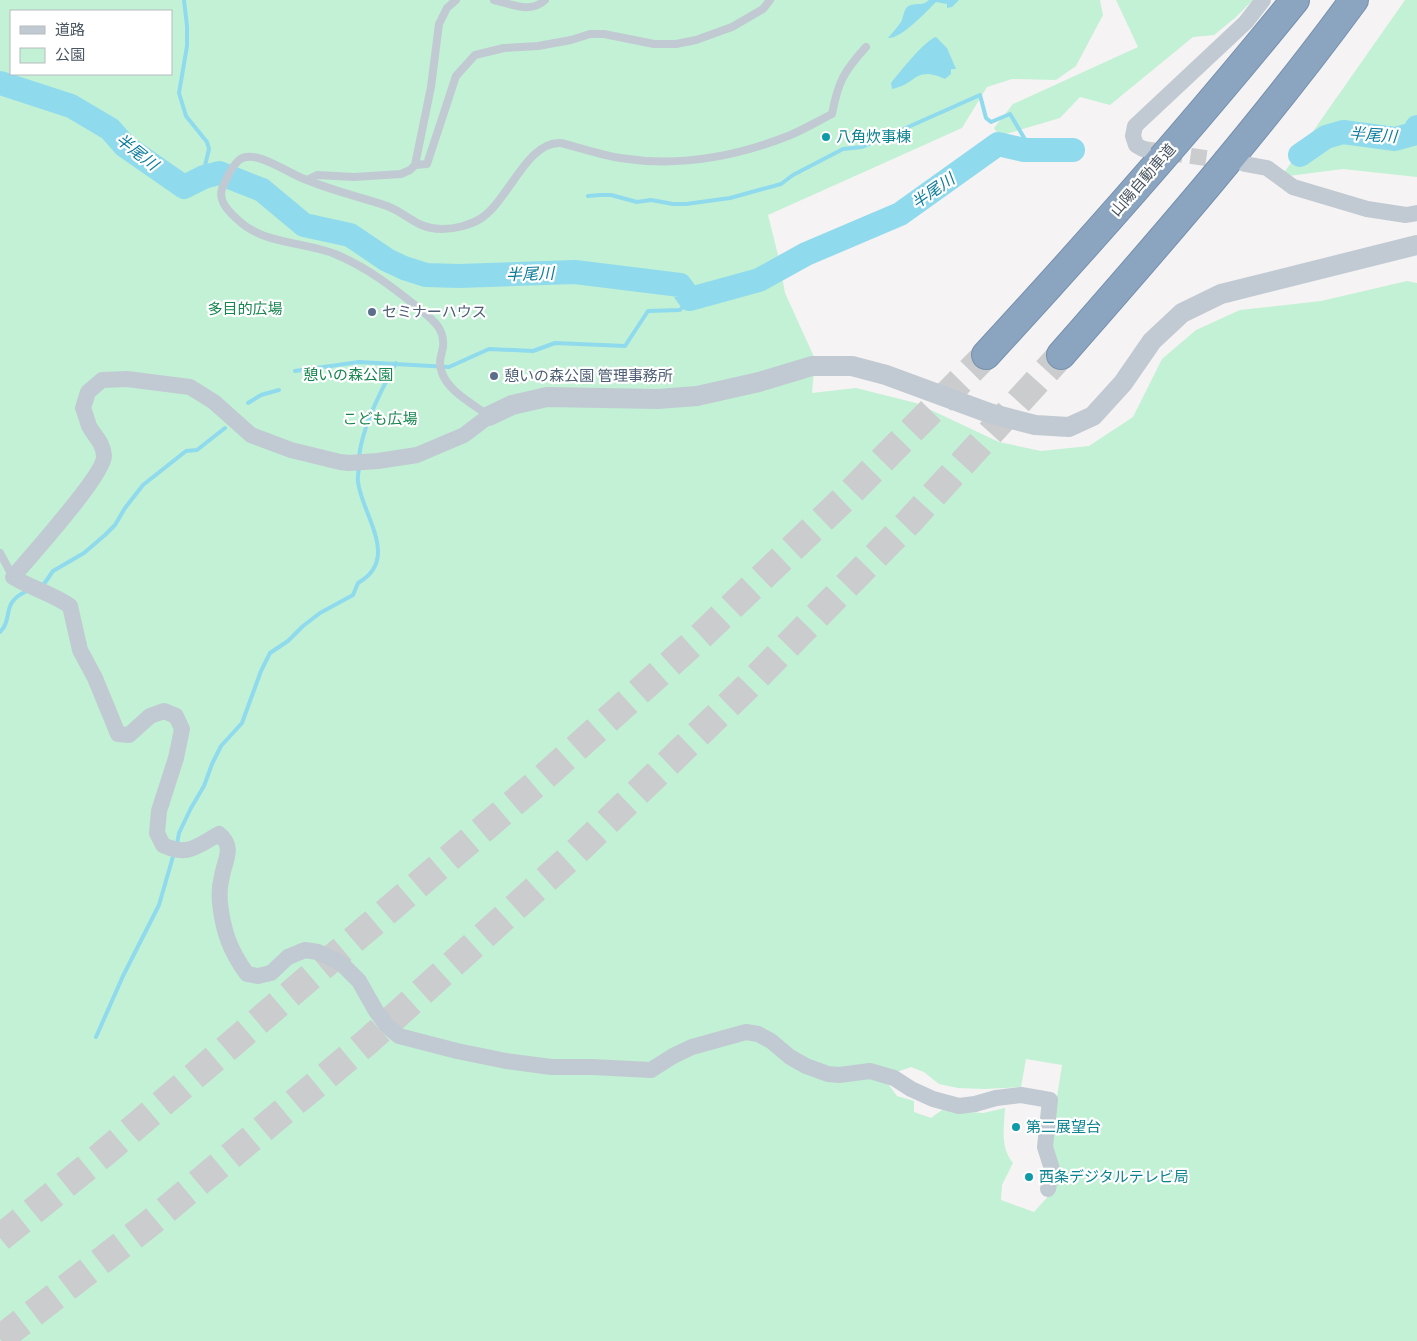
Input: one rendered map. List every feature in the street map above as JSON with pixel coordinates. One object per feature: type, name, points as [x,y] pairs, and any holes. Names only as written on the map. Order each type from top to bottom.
[{"type":"highway","name":"山陽自動車道","points":[[986,355],[1144,179],[1294,0]]},
{"type":"highway","points":[[1061,355],[1199,195],[1354,0]]},
{"type":"street","points":[[1142,149],[1136,145],[1133,136],[1135,126],[1246,22],[1263,0]]},
{"type":"street","points":[[1245,164],[1267,168],[1293,186],[1366,209],[1406,215],[1417,213]]},
{"type":"street","points":[[1048,1189],[1052,1169],[1045,1147],[1050,1100],[1021,1095],[959,1106],[932,1099],[894,1078],[870,1071],[840,1075],[828,1074],[798,1062],[771,1041],[758,1034],[746,1032],[692,1047],[651,1070],[592,1066],[551,1067],[506,1061],[456,1051],[400,1036],[387,1026],[381,1018],[359,981],[341,963],[318,952],[305,950],[288,957],[271,973],[258,976],[247,974],[236,959],[224,933],[220,900],[222,875],[228,851],[226,839],[219,834],[187,851],[175,851],[163,845],[158,833],[159,811],[176,758],[182,728],[176,716],[164,711],[150,716],[129,735],[118,734],[95,678],[80,650],[70,606],[13,577],[99,472],[104,458],[102,442],[90,426],[83,408],[88,392],[102,380],[127,379],[190,386],[214,402],[251,435],[291,450],[349,463],[417,455],[464,434],[489,416],[512,405],[547,397],[658,399],[697,396],[760,382],[812,366],[852,366],[886,375],[989,413],[1035,425],[1069,427],[1093,416],[1123,383],[1152,341],[1182,313],[1221,294],[1417,245]]},
{"type":"lane","points":[[307,180],[316,176],[354,177],[401,174],[410,170],[415,165],[431,87],[439,24],[447,8],[456,0]]},
{"type":"lane","points":[[494,0],[527,8],[535,7],[545,0]]},
{"type":"lane","points":[[415,165],[427,164],[456,76],[475,55],[504,48],[538,46],[571,40],[590,34],[604,34],[654,44],[676,44],[696,40],[732,27],[763,9],[770,0]]},
{"type":"lane","points":[[489,416],[451,388],[442,374],[439,358],[443,347],[443,336],[438,324],[378,276],[336,254],[264,237],[251,231],[238,220],[222,201],[220,191],[238,161],[250,156],[267,160],[295,176],[390,207],[414,222],[428,227],[455,228],[479,220],[490,211],[532,156],[541,148],[552,143],[561,143],[621,158],[687,161],[737,152],[790,135],[832,114],[838,84],[849,64],[866,47]]},
{"type":"lane","points":[[0,553],[13,577]]},
{"type":"green space","points":[[0,0],[1100,0],[1103,15],[1076,66],[1056,80],[1012,79],[987,87],[962,128],[768,215],[785,293],[815,359],[812,393],[856,388],[916,403],[999,442],[1041,451],[1089,446],[1133,417],[1162,359],[1196,330],[1240,310],[1321,301],[1407,281],[1417,283],[1417,1341],[0,1341]],"holes":[[[1026,1059],[1062,1065],[1049,1148],[1053,1191],[1034,1212],[1001,1200],[1002,1185],[1013,1163],[1004,1144],[1005,1108],[983,1113],[942,1110],[931,1118],[914,1112],[914,1101],[897,1096],[886,1081],[897,1072],[911,1067],[924,1072],[939,1084],[958,1088],[1021,1087]]]},
{"type":"green space","points":[[1116,0],[1253,0],[1214,35],[1193,37],[1110,105],[1080,97],[1060,118],[999,136],[994,128],[1013,104],[1138,47]]},
{"type":"green space","points":[[1405,0],[1417,0],[1417,177],[1343,169],[1281,177]]},
{"type":"water","points":[[929,0],[959,0],[952,7],[947,8],[947,4],[936,2],[906,30],[888,38],[901,22],[908,6],[925,3]]},
{"type":"water","points":[[936,37],[947,48],[956,69],[951,69],[951,74],[945,79],[935,75],[922,75],[900,87],[892,89],[891,83],[906,65],[919,50]]},
{"type":"waterway","points":[[184,0],[187,46],[179,93],[186,116],[207,142],[209,149],[203,174],[209,176]]},
{"type":"waterway","name":"半尾川","points":[[0,83],[71,106],[110,129],[125,146],[184,187],[204,177],[219,173],[262,190],[304,225],[350,235],[387,260],[426,275],[459,276],[575,272],[680,285],[690,299],[759,280],[806,254],[900,214],[998,144],[1024,150],[1073,150]]},
{"type":"waterway","points":[[588,196],[611,195],[637,202],[651,200],[673,204],[730,198],[781,184],[793,175],[843,149],[862,147],[980,95],[986,118],[991,122],[1010,114],[1026,141],[1038,150]]},
{"type":"waterway","name":"半尾川","points":[[1300,155],[1326,137],[1343,132],[1395,139],[1413,134],[1417,127]]},
{"type":"waterway","points":[[295,371],[359,362],[449,367],[489,349],[533,351],[555,343],[625,346],[648,311],[680,310],[690,299]]},
{"type":"waterway","points":[[359,457],[368,421],[396,363]]},
{"type":"waterway","points":[[248,403],[261,395],[279,390]]},
{"type":"waterway","points":[[41,585],[44,584],[53,571],[84,553],[105,535],[115,525],[125,508],[143,485],[186,451],[197,450],[225,428]]},
{"type":"waterway","points":[[177,844],[179,833],[204,786],[221,746],[242,723],[261,671],[270,653],[288,641],[320,613],[353,595],[358,583],[371,573],[377,562],[376,536],[358,482],[359,466]]},
{"type":"waterway","points":[[0,632],[4,627],[13,600],[27,591]]},
{"type":"waterway","points":[[96,1037],[123,976],[159,905],[174,853]]},
{"type":"tunnel","points":[[1143,149],[1233,162]]},
{"type":"tunnel","points":[[0,1238],[102,1155],[544,777],[701,636],[849,494],[986,355]]},
{"type":"tunnel","points":[[0,1339],[149,1224],[367,1042],[574,854],[747,687],[909,522],[1061,355]]},
{"type":"place","name":"八角炊事棟","points":[[826,137]]},
{"type":"place","name":"セミナーハウス","points":[[372,312]]},
{"type":"place","name":"憩いの森公園 管理事務所","points":[[494,376]]},
{"type":"place","name":"第二展望台","points":[[1016,1127]]},
{"type":"place","name":"西条デジタルテレビ局","points":[[1029,1177]]},
{"type":"park label","name":"多目的広場","points":[[245,309]]},
{"type":"park label","name":"憩いの森公園","points":[[348,375]]},
{"type":"park label","name":"こども広場","points":[[380,419]]}]
